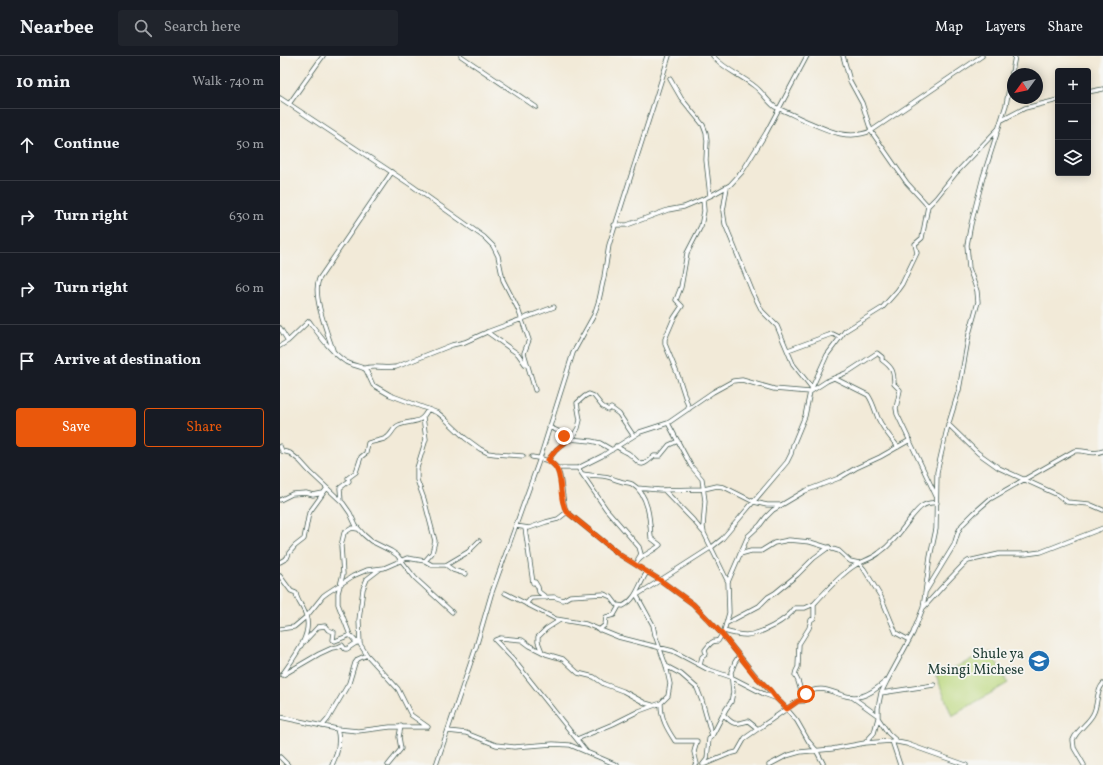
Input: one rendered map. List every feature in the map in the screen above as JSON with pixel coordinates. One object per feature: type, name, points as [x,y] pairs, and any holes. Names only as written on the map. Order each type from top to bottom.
[{"type":"street","points":[[289,104],[323,56]]},
{"type":"street","points":[[462,56],[536,107]]},
{"type":"street","points":[[468,60],[470,56]]},
{"type":"street","points":[[436,765],[476,647],[491,595],[540,458],[573,354],[594,315],[599,300],[614,225],[669,56]]},
{"type":"street","points":[[713,56],[730,71],[755,86],[770,103],[780,109],[830,132],[854,135],[871,131],[982,56]]},
{"type":"street","points":[[614,225],[627,225],[703,200],[727,187],[736,180],[780,109],[807,56]]},
{"type":"street","points":[[843,56],[850,81],[862,103],[871,131],[906,183],[928,206]]},
{"type":"street","points":[[865,743],[874,733],[881,693],[918,624],[923,608],[936,529],[937,472],[948,424],[959,390],[969,334],[978,302],[977,291],[969,268],[967,244],[984,177],[1006,105],[1015,56]]},
{"type":"street","points":[[670,79],[681,98],[703,125],[706,133],[706,160],[710,196]]},
{"type":"street","points":[[1091,91],[1103,89]]},
{"type":"street","points":[[280,98],[392,172],[484,237],[493,246],[498,256],[503,280],[518,309],[529,340],[524,353],[535,390]]},
{"type":"street","points":[[1002,120],[1025,108],[1055,101]]},
{"type":"street","points":[[599,630],[605,624],[606,617],[614,615],[619,606],[628,603],[636,594],[712,547],[741,517],[748,506],[754,502],[789,458],[804,416],[811,390],[827,355],[839,337],[853,326],[882,308],[902,284],[917,253],[915,244],[922,238],[928,206],[956,173],[999,128]]},
{"type":"street","points":[[334,352],[319,302],[317,284],[392,172]]},
{"type":"street","points":[[727,187],[723,211],[725,224],[757,302],[766,316],[777,326],[798,372],[811,390]]},
{"type":"street","points":[[689,409],[679,378],[666,348],[665,339],[674,318],[682,306],[676,300],[681,287],[687,253],[701,226],[704,211],[703,200]]},
{"type":"street","points":[[280,346],[288,341],[310,321],[334,352],[350,365],[365,368],[373,366],[388,368],[396,367],[554,307]]},
{"type":"street","points":[[280,328],[288,341]]},
{"type":"street","points":[[487,332],[518,354],[528,368]]},
{"type":"street","points":[[788,350],[829,335],[833,334],[839,337]]},
{"type":"street","points":[[532,457],[548,460],[558,468],[578,468],[612,450],[616,446],[640,432],[668,423],[725,385],[738,380],[774,389],[801,392],[811,390],[848,372],[877,353],[882,357],[882,360],[894,373],[894,384],[900,390],[896,408],[898,414],[937,501]]},
{"type":"street","points":[[365,368],[373,385],[390,395],[428,409],[443,417],[464,438],[480,449],[488,453],[523,456]]},
{"type":"street","points":[[834,378],[868,395],[872,400],[874,408],[884,429],[898,447]]},
{"type":"street","points":[[548,460],[556,450],[570,439],[578,428],[580,420],[577,403],[589,394],[594,396],[602,406],[608,410],[611,408],[617,411],[634,435]]},
{"type":"street","points":[[341,501],[340,488],[349,481],[348,478],[350,476],[356,472],[361,458],[366,453],[368,443],[385,439],[396,426],[416,422],[421,419],[428,409]]},
{"type":"street","points":[[423,416],[426,439],[417,468],[417,480],[424,498],[435,541],[432,553],[425,561]]},
{"type":"street","points":[[668,423],[691,466],[702,479],[705,501],[704,533]]},
{"type":"street","points":[[948,424],[978,453],[1005,472],[1058,494],[1067,502],[1089,504],[1103,510]]},
{"type":"street","points":[[549,427],[570,439],[600,443],[612,450]]},
{"type":"street","points":[[728,582],[748,536],[760,526],[772,511],[813,487],[839,478],[910,440]]},
{"type":"street","points":[[616,446],[628,453],[637,463],[641,464],[647,462],[654,456],[660,456],[669,445],[678,441]]},
{"type":"street","points":[[280,446],[281,452],[290,453],[300,461],[341,501],[347,508],[356,526],[370,540],[391,551],[402,561],[415,578],[452,612]]},
{"type":"street","points":[[925,593],[954,545],[962,525],[990,499],[1074,451],[1084,451],[1092,454],[1103,451]]},
{"type":"street","points":[[558,468],[564,505],[567,512],[620,555],[660,580],[693,604],[723,633],[739,656],[797,721],[824,765]]},
{"type":"street","points":[[578,468],[606,509],[639,547],[641,554],[636,564]]},
{"type":"street","points":[[583,474],[612,478],[621,482],[630,483],[637,488],[645,501],[651,527],[651,538],[660,545],[655,550],[638,560]]},
{"type":"street","points":[[637,488],[664,490],[704,489],[717,486],[724,487],[754,502],[767,505],[782,504]]},
{"type":"street","points":[[280,562],[287,558],[295,546],[304,539],[310,513],[327,488]]},
{"type":"street","points":[[664,490],[704,533],[728,582],[729,613],[727,623],[718,641],[715,640],[710,643],[705,650],[706,654],[702,657],[700,665]]},
{"type":"street","points":[[280,500],[292,494],[306,493],[313,495],[323,493]]},
{"type":"street","points":[[723,633],[740,635],[756,632],[780,621],[789,615],[795,608],[805,608],[814,604],[848,571],[859,563],[873,557],[885,549],[920,507],[926,503],[937,501]]},
{"type":"street","points":[[516,526],[529,528],[558,519],[567,512]]},
{"type":"street","points":[[280,717],[337,729],[366,731],[377,728],[401,726],[428,727],[411,715],[398,689],[367,655],[358,642],[350,635],[338,604],[338,593],[343,574],[341,546],[344,533],[352,528],[360,530]]},
{"type":"street","points":[[524,528],[532,583],[535,582],[539,592],[547,598]]},
{"type":"street","points":[[923,608],[944,584],[968,561],[999,554],[1026,554],[1041,552],[1103,528]]},
{"type":"street","points":[[740,554],[751,551],[762,551],[774,543],[789,540],[807,542],[839,551],[850,561],[859,563],[881,597],[896,633],[909,640]]},
{"type":"street","points":[[280,629],[294,627],[307,616],[322,596],[360,572],[381,568],[407,558],[425,561],[432,565],[446,565],[468,552],[479,541]]},
{"type":"street","points":[[727,623],[756,608],[768,597],[775,594],[814,558],[829,547]]},
{"type":"street","points":[[446,565],[453,570],[466,574]]},
{"type":"street","points":[[358,642],[363,589],[367,579],[381,568]]},
{"type":"street","points":[[577,739],[652,705],[661,703],[667,698],[670,692],[670,684],[666,666],[650,619],[636,594],[641,580],[647,572]]},
{"type":"street","points":[[280,576],[291,590],[296,593],[297,600],[307,616],[306,634],[302,644]]},
{"type":"street","points":[[505,593],[560,620],[580,623],[629,640],[676,653],[711,671],[731,677],[764,694],[776,698]]},
{"type":"street","points":[[526,604],[531,598],[554,597],[563,600],[570,596],[604,594],[611,597],[619,606]]},
{"type":"street","points":[[804,700],[795,675],[798,667],[799,644],[809,628],[811,620],[814,618],[814,604]]},
{"type":"street","points":[[542,652],[538,642],[538,637],[546,629],[560,620]]},
{"type":"street","points":[[281,676],[302,644],[318,627],[325,626],[328,630],[334,632],[333,640],[335,641],[350,635]]},
{"type":"street","points":[[586,751],[513,659],[495,640],[500,638],[520,639],[542,652],[563,659],[578,673],[594,677],[604,684],[623,691],[645,703],[652,705]]},
{"type":"street","points":[[281,676],[299,664],[327,650],[342,645],[345,649],[347,649],[358,642]]},
{"type":"street","points":[[322,726],[328,719],[349,683],[355,663],[358,659],[367,655]]},
{"type":"street","points":[[703,765],[707,759],[709,739],[731,702],[731,677],[735,662],[739,656]]},
{"type":"street","points":[[666,666],[681,674],[697,688],[700,693],[712,736]]},
{"type":"street","points":[[804,700],[806,694],[819,688],[842,696],[863,696],[872,692],[887,681]]},
{"type":"street","points":[[1084,765],[1074,748],[1073,740],[1094,714],[1099,692],[1103,684]]},
{"type":"street","points":[[881,693],[934,685]]},
{"type":"street","points":[[852,697],[877,716],[888,733],[898,742]]},
{"type":"street","points":[[703,765],[737,752],[745,738],[798,701],[804,700]]},
{"type":"street","points":[[661,704],[661,713],[664,722],[675,741],[697,741],[694,752],[697,764],[695,765]]},
{"type":"street","points":[[723,714],[736,725],[748,721],[758,729]]},
{"type":"street","points":[[388,765],[402,749],[399,737],[401,726]]},
{"type":"street","points":[[332,765],[338,747],[339,736],[337,729]]},
{"type":"street","points":[[448,730],[466,733],[496,745],[514,747],[553,744],[570,745],[617,765]]},
{"type":"street","points":[[769,765],[786,756],[800,752],[865,743],[892,741],[966,765]]},
{"type":"street","points":[[892,741],[900,765]]},
{"type":"street","points":[[280,757],[288,765]]},
{"type":"green space","points":[[991,652],[1008,683],[952,716],[936,675]]},
{"type":"tunnel","points":[[523,456],[532,457]]},
{"type":"place","name":"Shule ya Msingi Michese","points":[[1039,661]]},
{"type":"route","points":[[564,436],[569,439],[554,452],[548,460],[558,468],[564,505],[567,512],[620,555],[660,580],[693,604],[722,634],[755,676],[787,709],[798,701],[804,700],[806,694]]}]
